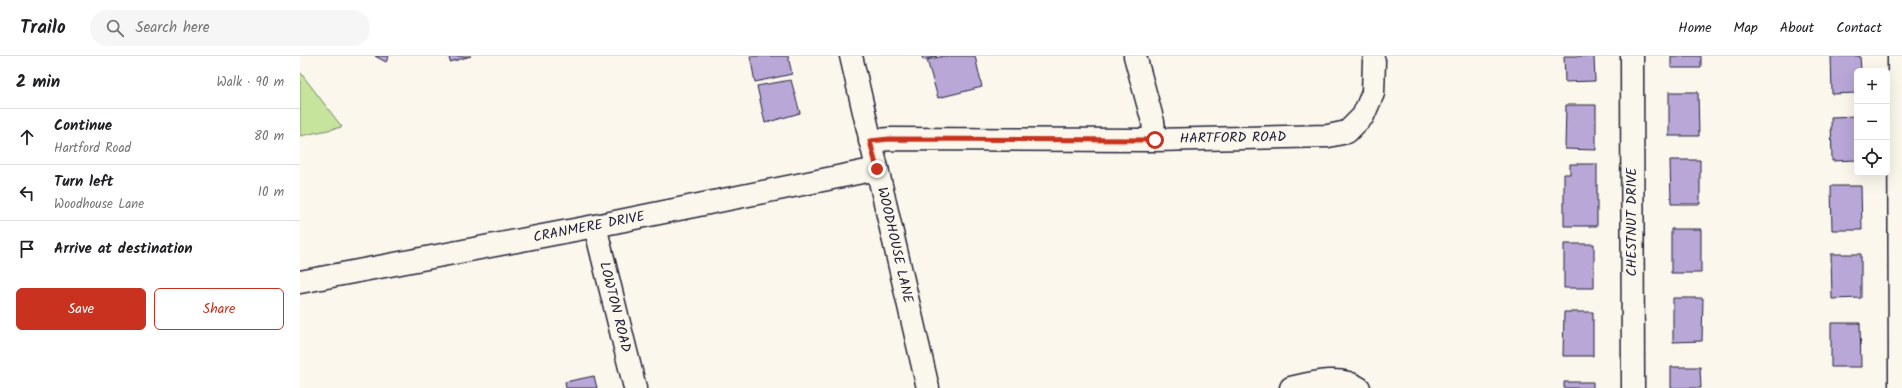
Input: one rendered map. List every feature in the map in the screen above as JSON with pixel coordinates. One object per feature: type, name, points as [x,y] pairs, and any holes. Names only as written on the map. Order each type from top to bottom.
[{"type":"street","name":"WOODHOUSE LANE","points":[[851,56],[928,388]]},
{"type":"street","points":[[1135,56],[1153,122],[1155,140]]},
{"type":"street","name":"CHESTNUT DRIVE","points":[[1632,56],[1633,388]]},
{"type":"street","points":[[1899,56],[1900,388]]},
{"type":"street","name":"HARTFORD ROAD","points":[[870,141],[889,139],[1155,140],[1328,136],[1347,132],[1363,116],[1373,93],[1374,60]]},
{"type":"street","name":"CRANMERE DRIVE","points":[[300,282],[595,226],[877,169]]},
{"type":"street","name":"LOWTON ROAD","points":[[595,226],[635,388]]},
{"type":"street","points":[[1291,388],[1332,381],[1353,384],[1359,388]]},
{"type":"green space","points":[[300,72],[342,127],[300,136]]},
{"type":"building","points":[[375,56],[389,56],[386,62]]},
{"type":"building","points":[[449,56],[471,56],[450,62]]},
{"type":"building","points":[[750,56],[788,56],[792,74],[755,82]]},
{"type":"building","points":[[922,56],[937,56],[923,60]]},
{"type":"building","points":[[944,56],[975,56],[982,87],[938,98],[927,60]]},
{"type":"building","points":[[1564,56],[1594,56],[1595,81],[1565,82]]},
{"type":"building","points":[[1671,56],[1701,56],[1701,68],[1671,68]]},
{"type":"building","points":[[1831,56],[1860,56],[1861,68],[1854,68],[1854,93],[1832,94]]},
{"type":"building","points":[[791,80],[800,113],[765,123],[757,86]]},
{"type":"building","points":[[1669,92],[1698,92],[1699,136],[1669,136]]},
{"type":"building","points":[[1566,105],[1596,105],[1596,150],[1565,149]]},
{"type":"building","points":[[1854,116],[1854,160],[1832,161],[1831,117]]},
{"type":"building","points":[[1670,160],[1700,160],[1700,204],[1671,204]]},
{"type":"building","points":[[1570,164],[1597,164],[1597,226],[1564,226],[1564,174],[1570,174]]},
{"type":"building","points":[[1831,186],[1861,186],[1862,230],[1832,230]]},
{"type":"building","points":[[1671,229],[1701,229],[1701,273],[1671,273]]},
{"type":"building","points":[[1564,244],[1594,244],[1594,288],[1564,288]]},
{"type":"building","points":[[1831,254],[1861,254],[1861,298],[1832,299]]},
{"type":"building","points":[[1673,298],[1703,298],[1702,341],[1673,342]]},
{"type":"building","points":[[1564,312],[1593,312],[1593,356],[1563,356]]},
{"type":"building","points":[[1831,323],[1860,323],[1861,367],[1831,367]]},
{"type":"building","points":[[1671,367],[1700,367],[1701,388],[1671,388]]},
{"type":"building","points":[[594,376],[597,388],[566,388],[565,382]]},
{"type":"building","points":[[1564,382],[1593,382],[1593,388],[1564,388]]},
{"type":"route","points":[[877,169],[870,141],[889,139],[1155,140]]}]
